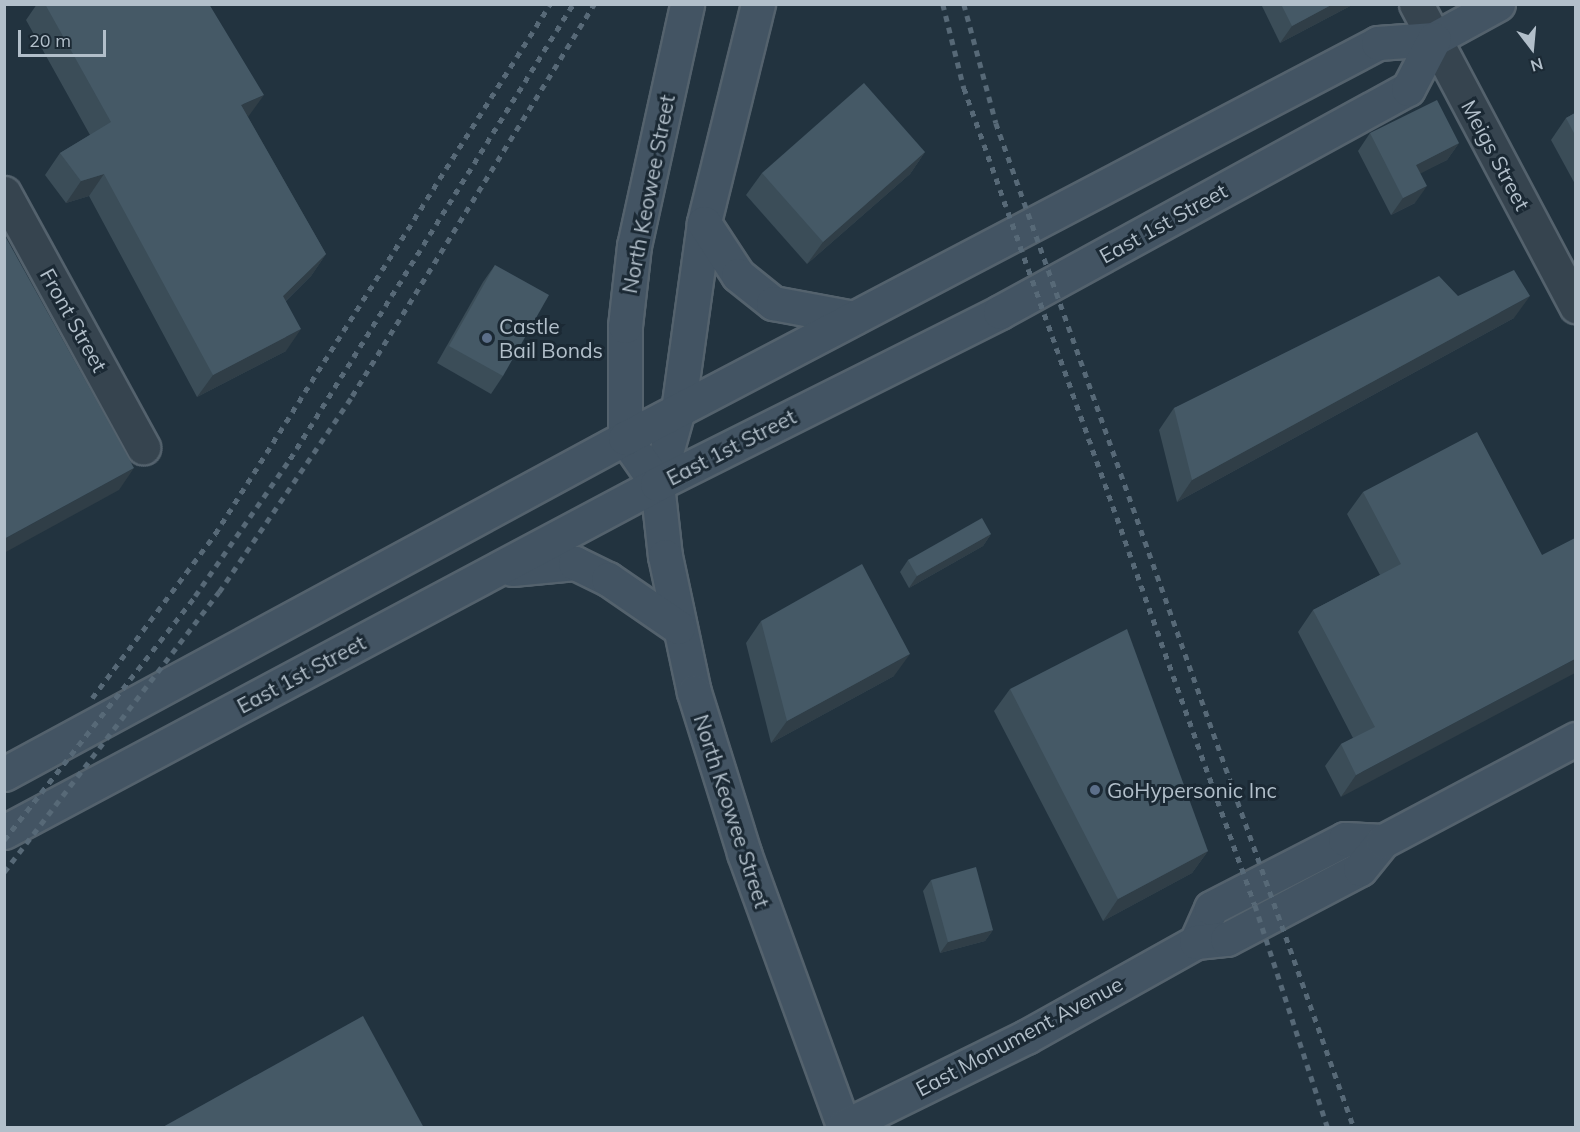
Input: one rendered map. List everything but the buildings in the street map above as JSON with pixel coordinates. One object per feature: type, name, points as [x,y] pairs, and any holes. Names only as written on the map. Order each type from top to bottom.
[{"type":"main road","name":"North Keowee Street","points":[[657,484],[625,438],[625,326],[634,246],[687,4]]},
{"type":"main road","name":"North Keowee Street","points":[[758,4],[704,223],[678,411],[657,484],[678,627],[694,692],[744,854],[843,1127]]},
{"type":"main road","points":[[4,774],[625,438],[1378,44],[1434,39],[1498,4]]},
{"type":"main road","name":"East 1st Street","points":[[4,832],[657,484],[1000,312],[1408,89],[1434,39]]},
{"type":"main road","points":[[704,223],[738,275],[773,303],[854,318]]},
{"type":"main road","points":[[493,572],[575,563],[608,579],[678,627]]},
{"type":"main road","name":"East Monument Avenue","points":[[843,1127],[1026,1037],[1196,942],[1227,939],[1360,869],[1383,841],[1575,739]]},
{"type":"street","name":"Meigs Street","points":[[1416,4],[1575,306]]},
{"type":"street","name":"Front Street","points":[[4,193],[143,447]]},
{"type":"railway","points":[[92,698],[215,534],[550,4]]},
{"type":"railway","points":[[4,840],[195,596],[290,459],[573,4]]},
{"type":"railway","points":[[4,872],[219,592],[352,396],[594,4]]},
{"type":"railway","points":[[943,4],[964,88],[1255,905],[1328,1128]]},
{"type":"railway","points":[[964,4],[996,123],[1354,1128]]},
{"type":"place","name":"Castle Bail Bonds","points":[[487,338]]},
{"type":"place","name":"GoHypersonic Inc","points":[[1095,790]]}]
